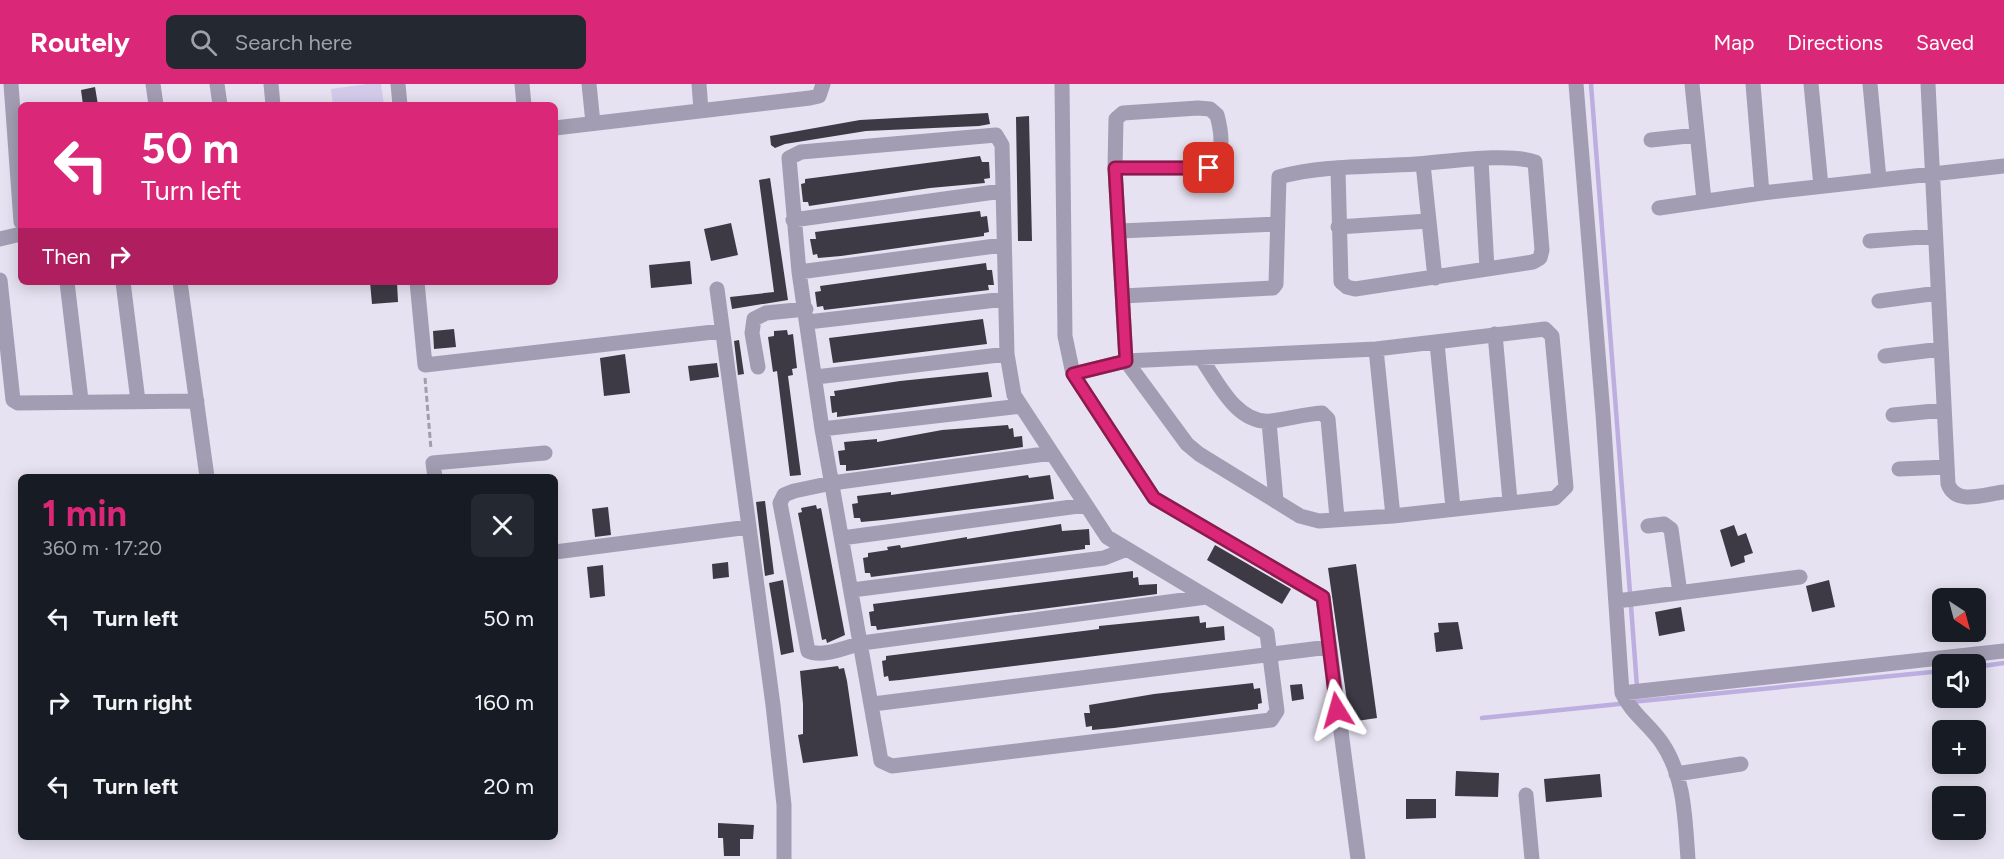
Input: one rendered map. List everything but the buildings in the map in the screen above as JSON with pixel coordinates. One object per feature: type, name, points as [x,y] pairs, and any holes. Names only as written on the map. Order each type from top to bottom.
[{"type":"street","points":[[11,84],[18,126]]},
{"type":"street","points":[[151,102],[153,84]]},
{"type":"street","points":[[217,84],[220,102]]},
{"type":"street","points":[[271,84],[273,102]]},
{"type":"street","points":[[398,84],[400,102]]},
{"type":"street","points":[[522,84],[524,102]]},
{"type":"street","points":[[589,84],[593,123]]},
{"type":"street","points":[[699,84],[701,110]]},
{"type":"street","points":[[558,128],[810,98],[819,96],[823,84]]},
{"type":"street","points":[[1062,84],[1065,336],[1073,374],[1154,498],[1323,597],[1358,859]]},
{"type":"street","points":[[1576,84],[1617,601],[1622,693],[1631,709],[1662,743],[1676,774],[1683,795],[1688,859]]},
{"type":"street","points":[[1692,84],[1704,200]]},
{"type":"street","points":[[1753,84],[1762,193]]},
{"type":"street","points":[[1811,84],[1821,186]]},
{"type":"street","points":[[1870,84],[1879,179]]},
{"type":"street","points":[[1928,84],[1947,467],[1951,492],[1960,498],[2004,492]]},
{"type":"street","points":[[1073,374],[1126,361],[1376,349],[1545,329],[1552,336],[1566,487],[1555,498],[1509,501],[1393,516],[1318,521],[1300,516],[1199,454],[1187,444],[1126,361],[1115,168],[1116,119],[1123,113],[1198,108],[1209,109],[1217,115],[1221,148],[1218,160],[1209,168],[1115,168]]},
{"type":"street","points":[[996,135],[1002,145],[1007,354],[1014,395],[1107,537],[1267,633],[1277,711],[1271,720],[892,766],[881,761],[873,704],[822,429],[793,220],[788,165],[789,158],[801,152],[996,135]]},
{"type":"street","points":[[1651,140],[1697,135]]},
{"type":"street","points":[[1123,296],[1273,288],[1276,284],[1279,177],[1338,170],[1481,160],[1527,159],[1535,162],[1542,250],[1540,258],[1533,262],[1435,278],[1355,289],[1347,287],[1341,282],[1338,170]]},
{"type":"street","points":[[1481,160],[1487,269]]},
{"type":"street","points":[[1423,164],[1435,278]]},
{"type":"street","points":[[1659,207],[1879,179],[2004,166]]},
{"type":"street","points":[[793,220],[1002,191]]},
{"type":"street","points":[[1338,227],[1428,220]]},
{"type":"street","points":[[1120,231],[1277,224]]},
{"type":"street","points":[[0,239],[18,235]]},
{"type":"street","points":[[1870,241],[1935,236]]},
{"type":"street","points":[[799,272],[1004,245]]},
{"type":"street","points":[[0,280],[13,400],[18,403],[81,400],[197,401]]},
{"type":"street","points":[[67,285],[81,400]]},
{"type":"street","points":[[123,285],[138,400]]},
{"type":"street","points":[[180,285],[207,474]]},
{"type":"street","points":[[417,285],[425,365],[722,331]]},
{"type":"street","points":[[717,289],[784,805],[784,859]]},
{"type":"street","points":[[1879,301],[1938,293]]},
{"type":"street","points":[[758,367],[752,325],[754,319],[766,313],[807,316],[1005,299]]},
{"type":"street","points":[[1495,334],[1509,501]]},
{"type":"street","points":[[1437,343],[1454,508]]},
{"type":"street","points":[[1376,349],[1393,516]]},
{"type":"street","points":[[1885,356],[1941,349]]},
{"type":"street","points":[[816,377],[1007,354]]},
{"type":"street","points":[[1201,358],[1235,407],[1248,416],[1269,422],[1322,413],[1328,419],[1337,518]]},
{"type":"street","points":[[822,429],[1021,406]]},
{"type":"street","points":[[1893,415],[1944,410]]},
{"type":"street","points":[[1269,422],[1276,501]]},
{"type":"street","points":[[434,470],[545,453]]},
{"type":"street","points":[[1052,453],[832,483],[794,490],[784,495],[780,502],[808,651],[811,653],[835,651],[862,643],[1206,597]]},
{"type":"street","points":[[1899,469],[1947,467]]},
{"type":"street","points":[[842,538],[1086,505]]},
{"type":"street","points":[[1648,526],[1664,524],[1671,529],[1680,593]]},
{"type":"street","points":[[558,552],[749,527]]},
{"type":"street","points":[[852,590],[1104,558],[1127,549]]},
{"type":"street","points":[[1617,601],[1800,577]]},
{"type":"street","points":[[873,704],[1329,647]]},
{"type":"street","points":[[1622,693],[2004,651]]},
{"type":"street","points":[[1676,774],[1741,764]]},
{"type":"street","points":[[1526,795],[1532,859]]},
{"type":"path","points":[[425,365],[425,400],[434,470]]},
{"type":"shaded area","points":[[381,84],[384,102],[333,102],[331,89]]},
{"type":"waterway","points":[[1591,84],[1630,593]]},
{"type":"waterway","points":[[1631,606],[1637,687]]},
{"type":"waterway","points":[[1986,666],[2004,663]]},
{"type":"waterway","points":[[1631,702],[1932,672]]},
{"type":"waterway","points":[[1482,718],[1619,704]]},
{"type":"route","points":[[1209,168],[1115,168],[1126,361],[1073,374],[1154,498],[1323,597],[1337,710]]}]
